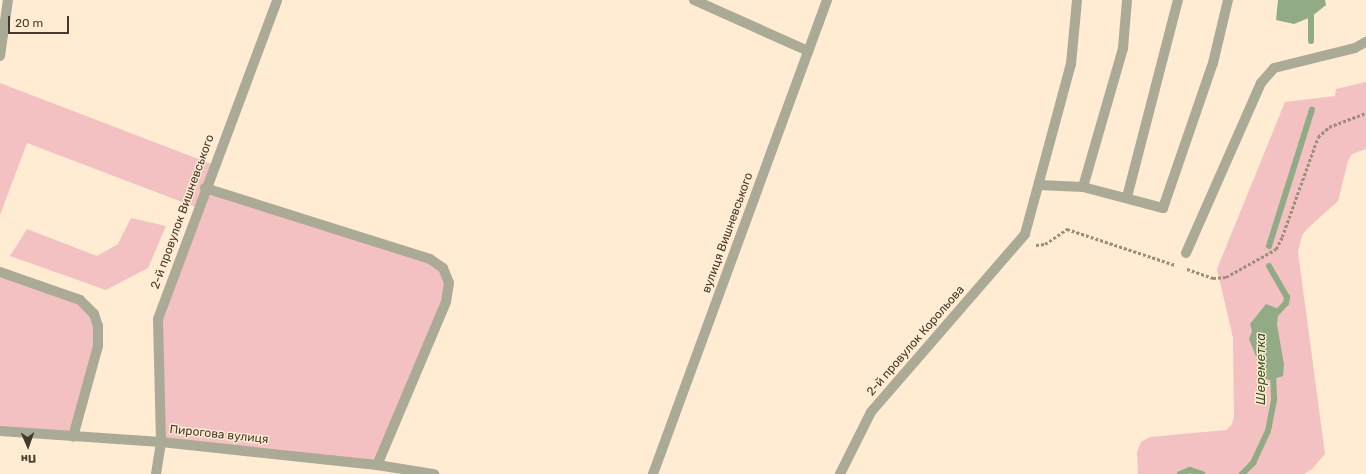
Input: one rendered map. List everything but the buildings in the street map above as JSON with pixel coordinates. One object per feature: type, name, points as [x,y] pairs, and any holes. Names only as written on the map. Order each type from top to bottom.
[{"type":"street","points":[[0,56],[8,0]]},
{"type":"street","name":"2-й провулок Вишневського","points":[[156,474],[161,442],[158,319],[205,188],[277,0]]},
{"type":"street","points":[[694,0],[808,51]]},
{"type":"street","name":"вулиця Вишневського","points":[[653,474],[827,0]]},
{"type":"street","points":[[1077,0],[1071,64],[1039,185],[1083,187],[1163,208],[1213,63],[1228,0]]},
{"type":"street","points":[[1083,187],[1123,48],[1127,0]]},
{"type":"street","points":[[1127,198],[1178,0]]},
{"type":"street","points":[[1186,253],[1261,83],[1274,68],[1355,48],[1366,42]]},
{"type":"street","name":"2-й провулок Корольова","points":[[840,474],[871,412],[1025,234],[1039,185]]},
{"type":"street","points":[[205,188],[430,259],[443,268],[449,283],[446,302],[377,465]]},
{"type":"street","points":[[0,272],[80,300],[94,314],[98,326],[98,346],[73,437]]},
{"type":"street","name":"Пирогова вулиця","points":[[0,431],[161,442],[377,465],[434,474]]},
{"type":"shaded area","points":[[1366,82],[1366,149],[1352,154],[1348,161],[1338,201],[1302,235],[1298,252],[1325,454],[1312,469],[1304,474],[1138,474],[1137,452],[1141,442],[1150,437],[1226,430],[1231,426],[1234,417],[1233,338],[1217,269],[1285,102],[1335,96],[1336,89]]},
{"type":"shaded area","points":[[0,83],[214,165],[205,188],[430,259],[449,283],[377,465],[161,442],[158,319],[198,208],[27,143],[0,215]]},
{"type":"shaded area","points":[[131,218],[166,226],[148,268],[106,290],[10,256],[27,229],[97,256],[118,244]]},
{"type":"shaded area","points":[[0,272],[80,300],[98,326],[73,437],[0,430]]},
{"type":"water","points":[[1278,0],[1325,0],[1326,5],[1311,17],[1294,24],[1276,20]]},
{"type":"water","points":[[1266,304],[1279,309],[1277,324],[1284,365],[1283,376],[1270,380],[1265,379],[1249,339],[1252,331],[1250,324]]},
{"type":"waterway","name":"Шереметка","points":[[1307,0],[1311,17],[1311,41]]},
{"type":"waterway","name":"Шереметка","points":[[1269,246],[1312,110]]},
{"type":"waterway","name":"Шереметка","points":[[1269,266],[1287,297],[1286,303],[1274,316]]},
{"type":"waterway","name":"Шереметка","points":[[1242,474],[1253,463],[1268,431],[1274,399],[1273,372]]},
{"type":"waterway","name":"Шереметка","points":[[1180,474],[1190,470],[1202,474]]}]
